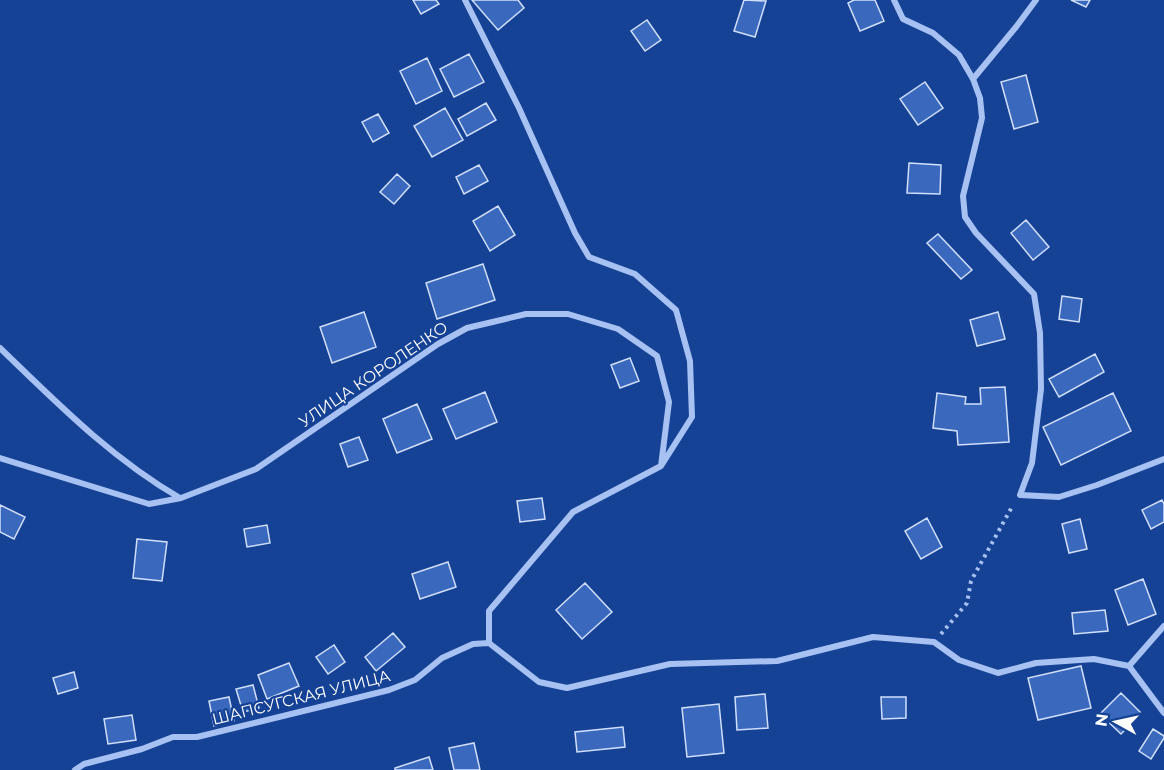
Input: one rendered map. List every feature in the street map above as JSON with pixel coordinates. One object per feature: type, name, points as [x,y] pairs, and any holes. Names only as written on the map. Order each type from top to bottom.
[{"type":"street","points":[[465,0],[519,108],[575,233],[589,257],[635,274],[676,310],[690,361],[692,417],[660,466],[573,512],[489,610],[489,643],[539,682],[567,688],[670,664],[777,661],[873,637],[934,642],[959,660],[998,673],[1036,663],[1094,659],[1129,666],[1164,713]]},
{"type":"street","points":[[894,0],[903,19],[933,33],[959,55],[973,79],[980,98],[982,118],[963,196],[965,217],[976,233],[1034,294],[1040,333],[1041,389],[1032,463],[1020,495],[1059,497],[1164,459]]},
{"type":"street","points":[[973,79],[1036,0]]},
{"type":"street","name":"УЛИЦА КОРОЛЕНКО","points":[[0,458],[149,504],[181,498],[256,469],[438,344],[467,328],[526,314],[568,314],[618,330],[657,356],[669,402],[660,466]]},
{"type":"street","points":[[0,348],[88,433],[150,481],[181,498]]},
{"type":"street","points":[[1129,666],[1164,626]]},
{"type":"street","name":"ШАПСУГСКАЯ УЛИЦА","points":[[75,770],[84,764],[173,737],[197,737],[389,690],[415,680],[442,658],[473,644],[489,643]]},
{"type":"path","points":[[934,642],[967,603],[971,582],[1001,525],[1020,495]]},
{"type":"building","points":[[413,0],[436,0],[439,4],[421,14]]},
{"type":"building","points":[[472,0],[518,0],[524,8],[498,30]]},
{"type":"building","points":[[744,0],[766,1],[755,37],[734,31]]},
{"type":"building","points":[[854,0],[875,0],[884,21],[860,31],[848,3]]},
{"type":"building","points":[[1071,0],[1090,0],[1086,7]]},
{"type":"building","points":[[647,20],[661,40],[645,51],[631,31]]},
{"type":"building","points":[[469,54],[484,82],[454,97],[440,69]]},
{"type":"building","points":[[427,58],[442,91],[416,104],[400,71]]},
{"type":"building","points":[[1026,75],[1038,122],[1014,129],[1001,82]]},
{"type":"building","points":[[925,82],[943,108],[918,125],[900,99]]},
{"type":"building","points":[[486,103],[496,120],[467,136],[458,119]]},
{"type":"building","points":[[445,108],[463,140],[432,157],[414,126]]},
{"type":"building","points":[[378,114],[389,133],[373,142],[362,122]]},
{"type":"building","points":[[909,163],[941,165],[940,194],[907,193]]},
{"type":"building","points":[[479,165],[488,181],[464,194],[456,177]]},
{"type":"building","points":[[397,174],[410,186],[394,204],[380,192]]},
{"type":"building","points":[[498,206],[515,235],[490,251],[473,221]]},
{"type":"building","points":[[1026,220],[1049,247],[1033,260],[1011,233]]},
{"type":"building","points":[[938,234],[972,270],[961,279],[927,243]]},
{"type":"building","points":[[483,264],[495,300],[437,319],[426,283]]},
{"type":"building","points":[[1062,296],[1082,299],[1079,322],[1059,319]]},
{"type":"building","points":[[364,312],[376,347],[332,363],[320,327]]},
{"type":"building","points":[[998,312],[1005,339],[977,346],[970,320]]},
{"type":"building","points":[[1095,354],[1104,372],[1059,397],[1049,379]]},
{"type":"building","points":[[630,358],[639,381],[620,388],[611,365]]},
{"type":"building","points":[[1005,387],[1009,442],[958,445],[957,431],[933,428],[937,393],[966,397],[965,404],[981,404],[980,388]]},
{"type":"building","points":[[485,392],[497,422],[456,439],[443,409]]},
{"type":"building","points":[[1113,393],[1131,431],[1061,465],[1043,427]]},
{"type":"building","points":[[417,404],[432,439],[397,453],[383,419]]},
{"type":"building","points":[[359,437],[368,460],[348,467],[340,444]]},
{"type":"building","points":[[542,498],[545,519],[520,522],[517,501]]},
{"type":"building","points":[[1162,500],[1164,522],[1151,529],[1142,510]]},
{"type":"building","points":[[0,505],[25,517],[14,539],[0,532]]},
{"type":"building","points":[[927,518],[942,547],[921,559],[905,531]]},
{"type":"building","points":[[1080,519],[1087,549],[1069,553],[1062,524]]},
{"type":"building","points":[[267,525],[270,543],[247,547],[244,529]]},
{"type":"building","points":[[137,539],[167,542],[162,581],[133,578]]},
{"type":"building","points":[[448,562],[456,587],[420,599],[412,574]]},
{"type":"building","points":[[1143,579],[1156,614],[1128,625],[1115,590]]},
{"type":"building","points":[[585,583],[612,612],[582,639],[556,610]]},
{"type":"building","points":[[1105,610],[1108,631],[1074,634],[1072,613]]},
{"type":"building","points":[[393,633],[405,647],[376,671],[365,657]]},
{"type":"building","points":[[334,645],[345,662],[328,674],[316,657]]},
{"type":"building","points":[[289,663],[299,686],[267,699],[258,675]]},
{"type":"building","points":[[1081,666],[1091,708],[1038,720],[1028,678]]},
{"type":"building","points":[[74,672],[78,688],[58,694],[53,678]]},
{"type":"building","points":[[253,685],[259,708],[243,712],[236,689]]},
{"type":"building","points":[[1121,693],[1141,713],[1121,734],[1100,714]]},
{"type":"building","points":[[765,694],[768,728],[737,730],[735,697]]},
{"type":"building","points":[[229,697],[234,721],[214,726],[209,701]]},
{"type":"building","points":[[881,697],[906,697],[906,718],[882,719]]},
{"type":"building","points":[[719,704],[724,753],[687,757],[682,708]]},
{"type":"building","points":[[132,715],[136,740],[108,744],[104,719]]},
{"type":"building","points":[[623,727],[625,747],[577,752],[575,732]]},
{"type":"building","points":[[1153,729],[1164,738],[1151,759],[1139,751]]},
{"type":"building","points":[[474,743],[480,770],[454,770],[449,748]]},
{"type":"building","points":[[429,757],[433,770],[395,770],[395,768]]}]
